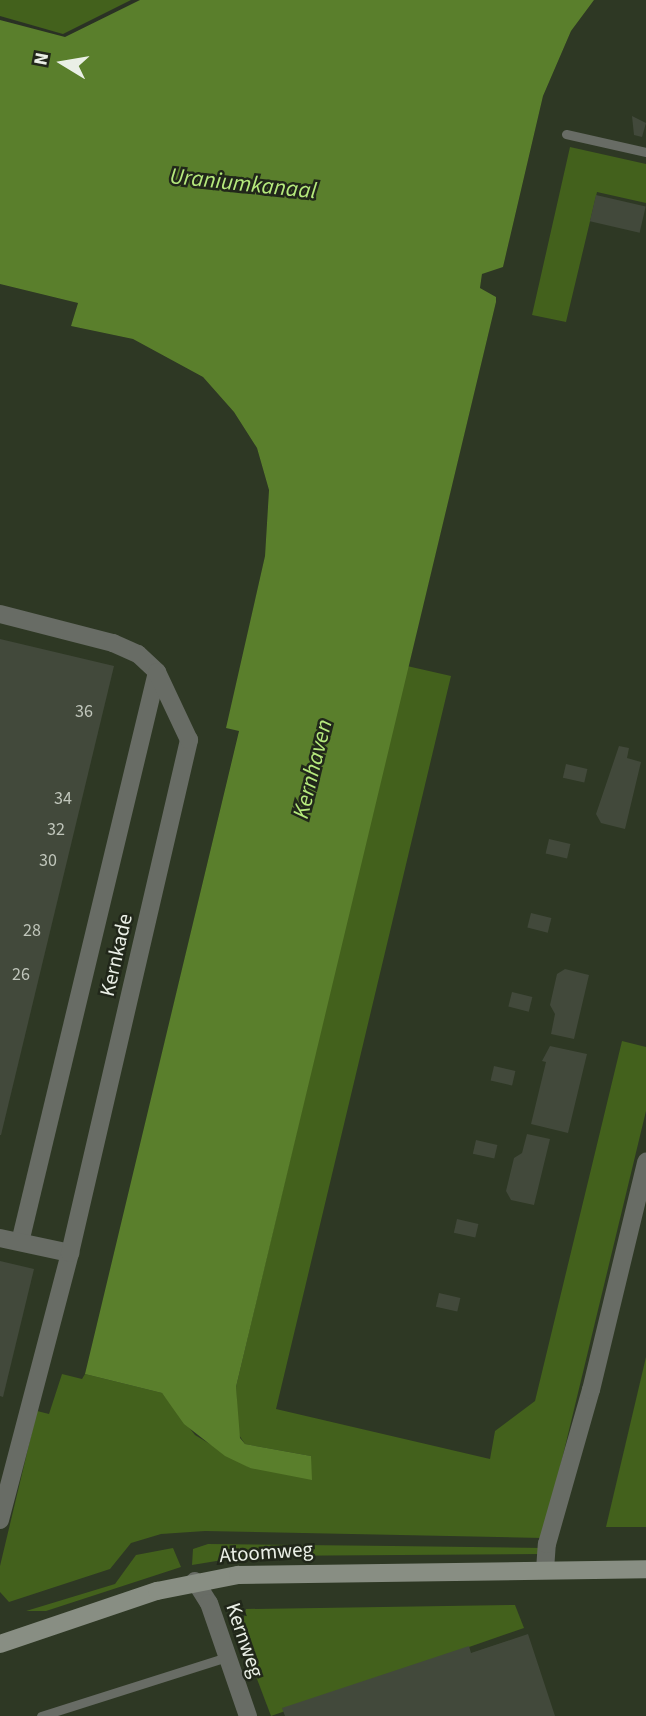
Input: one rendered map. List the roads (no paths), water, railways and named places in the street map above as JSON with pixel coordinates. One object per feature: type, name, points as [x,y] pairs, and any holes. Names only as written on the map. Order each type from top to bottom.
[{"type":"street","name":"Kernkade","points":[[0,614],[113,643],[138,654],[157,672],[189,740],[70,1253],[4,1486],[0,1520]]},
{"type":"street","name":"Kernkade","points":[[20,1242],[157,672]]},
{"type":"street","points":[[545,1570],[547,1544],[646,1162]]},
{"type":"street","points":[[0,1238],[70,1253]]},
{"type":"street","name":"Atoomweg","points":[[0,1644],[195,1581],[281,1572],[646,1569]]},
{"type":"street","name":"Kernweg","points":[[195,1581],[209,1603],[248,1716]]},
{"type":"lane","points":[[566,134],[646,152]]},
{"type":"lane","points":[[41,1716],[227,1657]]},
{"type":"water","points":[[140,0],[594,0],[571,31],[543,96],[503,267],[482,274],[480,288],[496,297],[496,302],[236,1387],[240,1438],[245,1444],[311,1456],[312,1480],[250,1468],[225,1456],[184,1424],[162,1393],[85,1374],[239,731],[226,728],[265,556],[269,490],[257,448],[234,412],[203,377],[133,339],[71,326],[78,303],[0,284],[0,20],[65,37]]},
{"type":"water label","name":"Uraniumkanaal","points":[[243,184]]},
{"type":"water label","name":"Kernhaven","points":[[313,769]]}]
